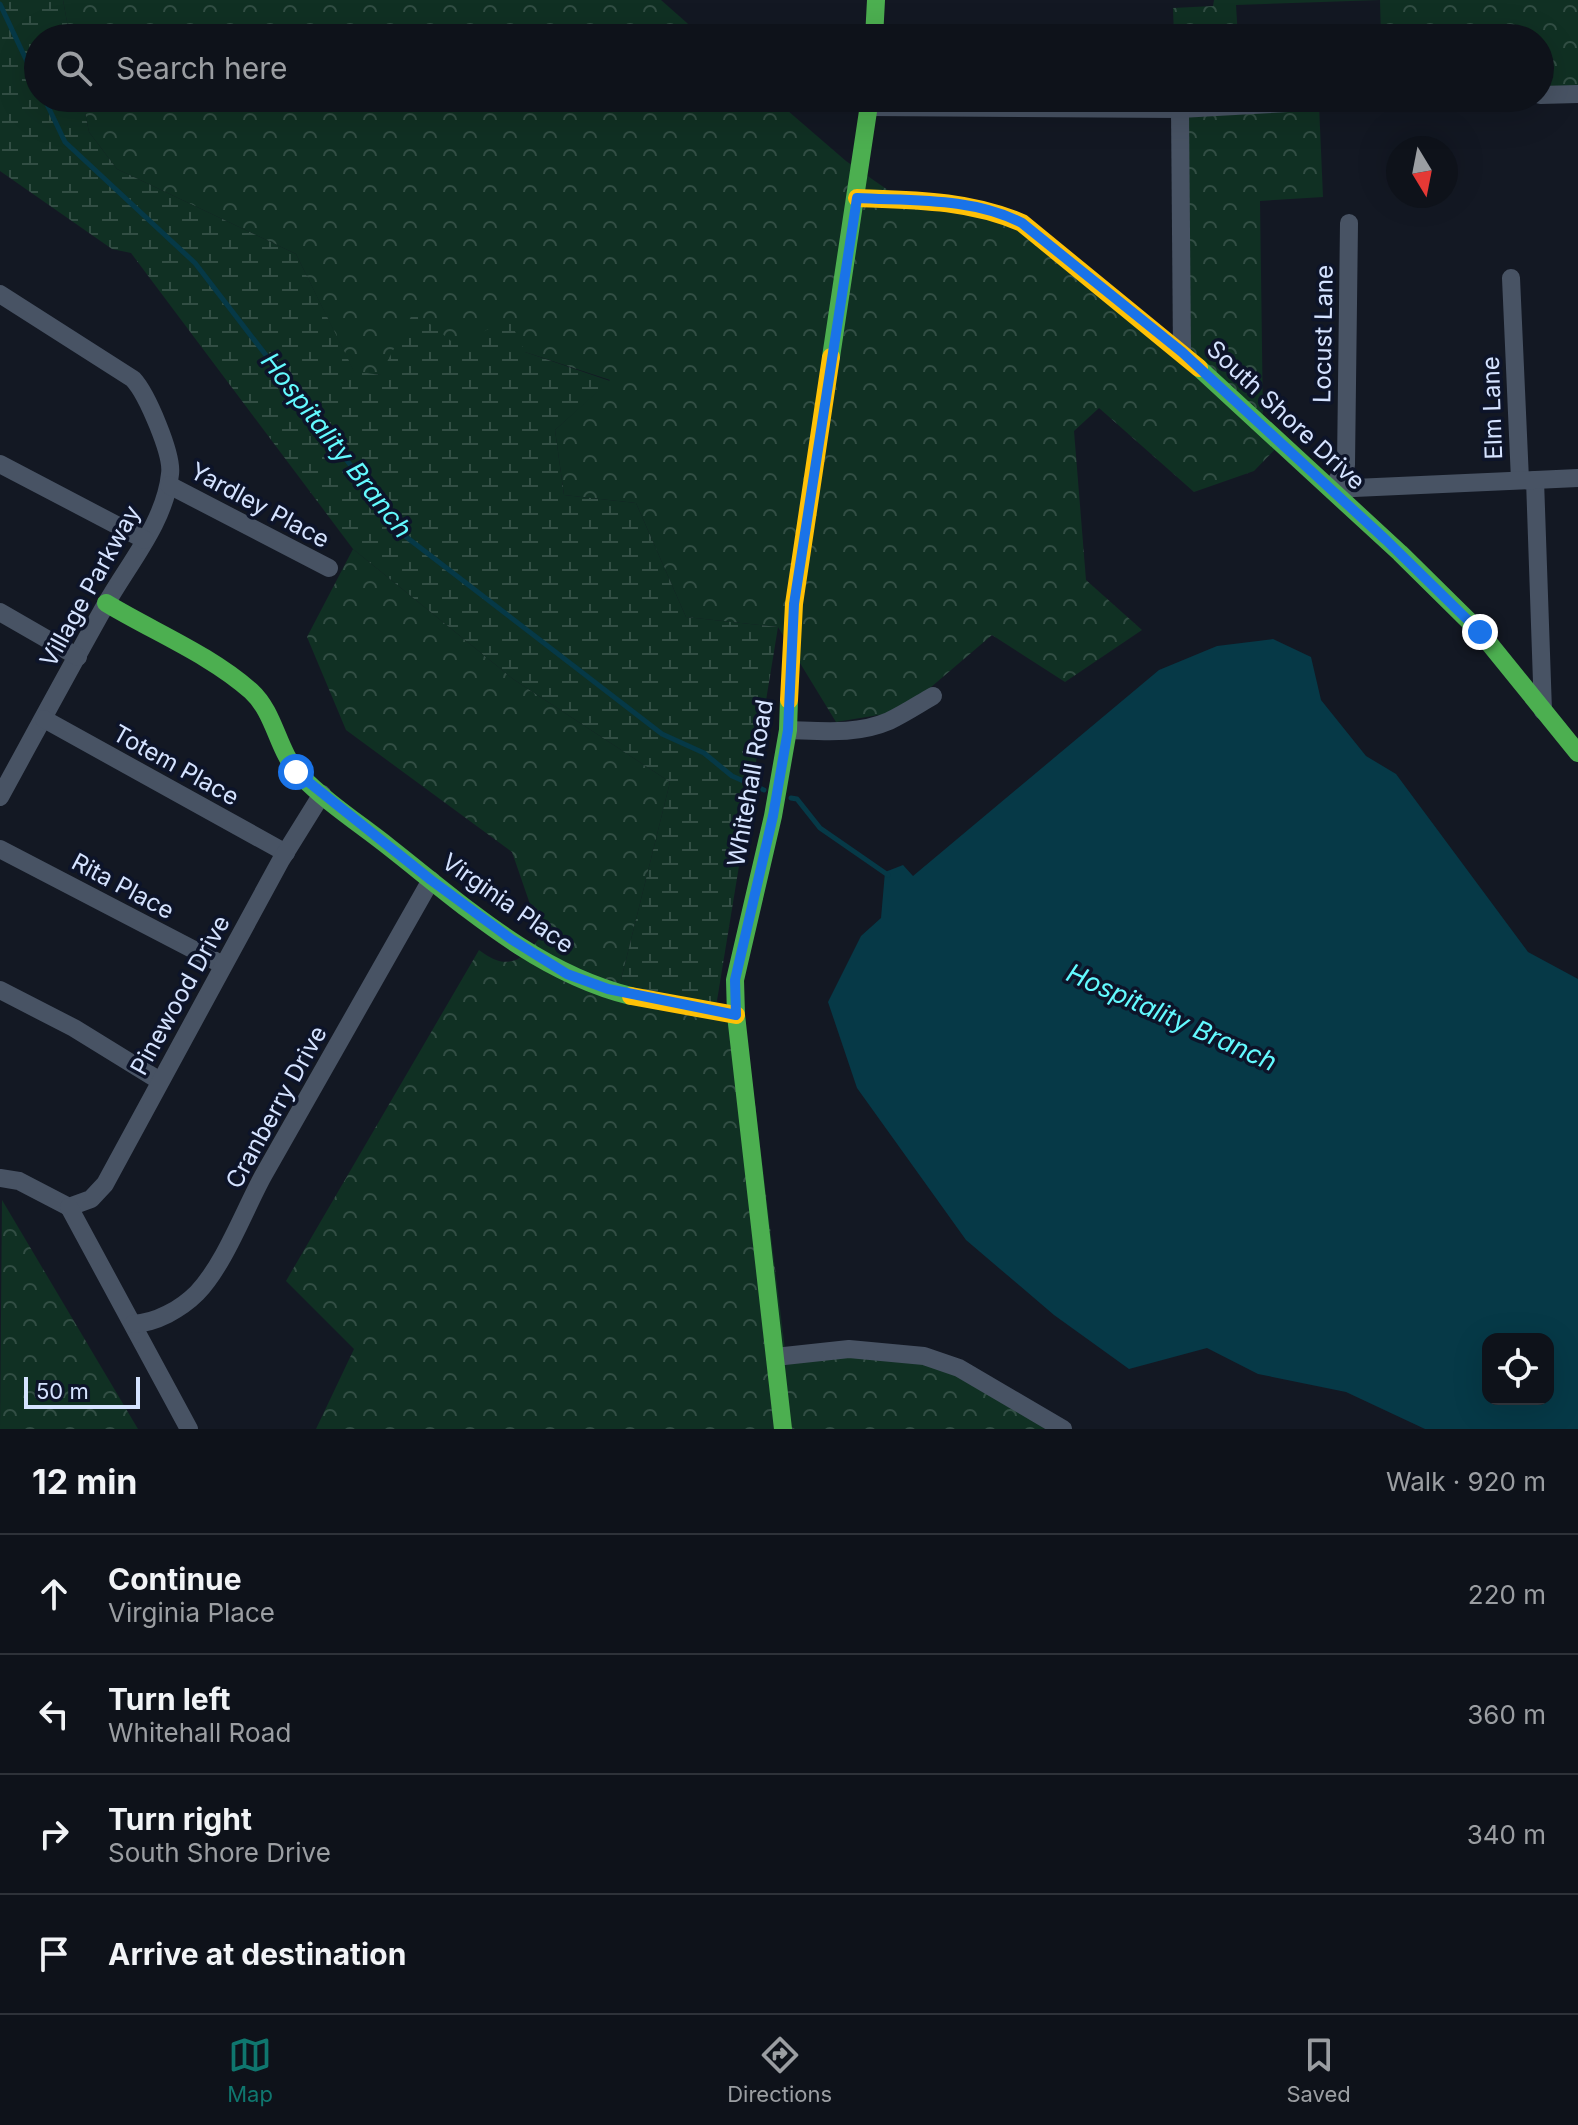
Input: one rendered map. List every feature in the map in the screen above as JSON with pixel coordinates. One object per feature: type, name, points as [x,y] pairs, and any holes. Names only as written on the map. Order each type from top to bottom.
[{"type":"street","points":[[875,24],[876,0]]},
{"type":"street","points":[[1554,95],[1578,94]]},
{"type":"street","name":"Whitehall Road","points":[[783,1429],[736,1015],[735,980],[773,816],[788,730],[794,604],[869,112]]},
{"type":"street","points":[[1180,112],[1182,352]]},
{"type":"street","name":"South Shore Drive","points":[[857,198],[960,203],[999,211],[1022,223],[1182,352],[1332,489],[1480,632],[1578,753]]},
{"type":"street","name":"Locust Lane","points":[[1332,489],[1346,465],[1349,223]]},
{"type":"street","name":"Elm Lane","points":[[1511,278],[1543,711]]},
{"type":"street","name":"Village Parkway","points":[[0,294],[120,369],[142,389],[159,428],[171,470],[166,498],[145,540],[106,603],[44,719],[6,770],[0,797]]},
{"type":"street","points":[[0,464],[145,540]]},
{"type":"street","points":[[1332,489],[1578,478]]},
{"type":"street","name":"Yardley Place","points":[[169,485],[329,568]]},
{"type":"street","name":"Virginia Place","points":[[106,603],[217,667],[251,691],[264,703],[296,772],[431,880],[511,939],[567,974],[608,989],[736,1015]]},
{"type":"street","points":[[0,612],[78,657]]},
{"type":"street","points":[[788,730],[844,732],[867,729],[889,721],[933,696]]},
{"type":"street","name":"Totem Place","points":[[44,719],[286,853]]},
{"type":"street","name":"Pinewood Drive","points":[[69,1207],[91,1199],[105,1184],[223,965],[322,794]]},
{"type":"street","name":"Rita Place","points":[[0,849],[223,965]]},
{"type":"street","name":"Cranberry Drive","points":[[133,1324],[145,1323],[181,1306],[209,1278],[431,880]]},
{"type":"street","points":[[0,990],[74,1028],[160,1081]]},
{"type":"street","points":[[0,1178],[19,1181],[69,1207],[189,1429]]},
{"type":"street","points":[[775,1357],[849,1349],[924,1356],[959,1368],[1063,1429]]},
{"type":"green space","points":[[0,0],[63,0],[67,24],[24,24],[24,112],[85,112],[89,132],[117,169],[296,254],[354,371],[380,375],[414,311],[456,345],[509,319],[525,352],[610,381],[555,430],[564,495],[636,503],[686,617],[778,627],[714,1019],[621,980],[670,782],[513,679],[353,549],[131,253],[112,249],[0,171]]},
{"type":"green space","points":[[63,0],[661,0],[688,24],[67,24]]},
{"type":"green space","points":[[1214,0],[1380,0],[1236,5],[1237,24],[1174,24],[1173,8],[1213,6]]},
{"type":"green space","points":[[1380,0],[1578,0],[1578,99],[1554,100],[1554,24],[1381,24]]},
{"type":"green space","points":[[85,112],[789,112],[846,161],[895,195],[1024,224],[1186,352],[1177,112],[1319,112],[1323,197],[1260,201],[1263,422],[1284,440],[1254,471],[1194,492],[1099,408],[1074,431],[1086,580],[1142,630],[1065,682],[992,635],[903,711],[836,722],[778,627],[686,617],[636,503],[564,495],[555,430],[610,380],[525,352],[456,345],[380,375],[354,372],[296,254],[117,169],[89,132]]},
{"type":"green space","points":[[353,549],[513,679],[670,782],[621,980],[745,1022],[786,1358],[943,1354],[1068,1429],[316,1429],[354,1349],[286,1281],[479,950],[498,961],[514,961],[528,952],[541,936],[512,852],[346,730],[307,637]]},
{"type":"green space","points":[[2,1200],[138,1429],[0,1429]]},
{"type":"water","points":[[1273,639],[1311,657],[1321,700],[1366,756],[1396,774],[1528,952],[1578,979],[1578,1429],[1425,1429],[1346,1392],[1258,1374],[1207,1348],[1129,1369],[1054,1315],[966,1240],[857,1088],[828,1002],[861,936],[881,918],[885,872],[903,865],[913,876],[1159,670],[1217,646]]},
{"type":"waterway","name":"Hospitality Branch","points":[[0,4],[24,55]]},
{"type":"waterway","name":"Hospitality Branch","points":[[51,112],[65,142],[195,263],[405,536],[662,734],[704,753],[732,776],[764,790]]},
{"type":"waterway","name":"Hospitality Branch","points":[[791,798],[797,799],[820,828],[888,875]]},
{"type":"traffic: fast","points":[[875,24],[876,0]]},
{"type":"traffic: fast","points":[[831,357],[868,112]]},
{"type":"traffic: fast","points":[[1199,368],[1400,553],[1480,632],[1578,753]]},
{"type":"traffic: fast","points":[[106,603],[199,655],[251,691],[266,710],[286,755],[300,775],[332,804],[473,914],[502,935],[564,971],[631,996]]},
{"type":"traffic: fast","points":[[783,1429],[736,1015],[735,980],[773,816],[788,730],[789,700]]},
{"type":"traffic: slow","points":[[857,198],[962,206],[1022,223],[1199,368]]},
{"type":"traffic: slow","points":[[789,700],[794,604],[831,357]]},
{"type":"traffic: slow","points":[[631,996],[736,1015]]},
{"type":"route","points":[[296,772],[431,880],[511,939],[567,974],[608,989],[736,1015],[735,980],[773,816],[788,730],[794,604],[857,198],[960,203],[999,211],[1022,223],[1182,352],[1386,540],[1480,632]]}]
